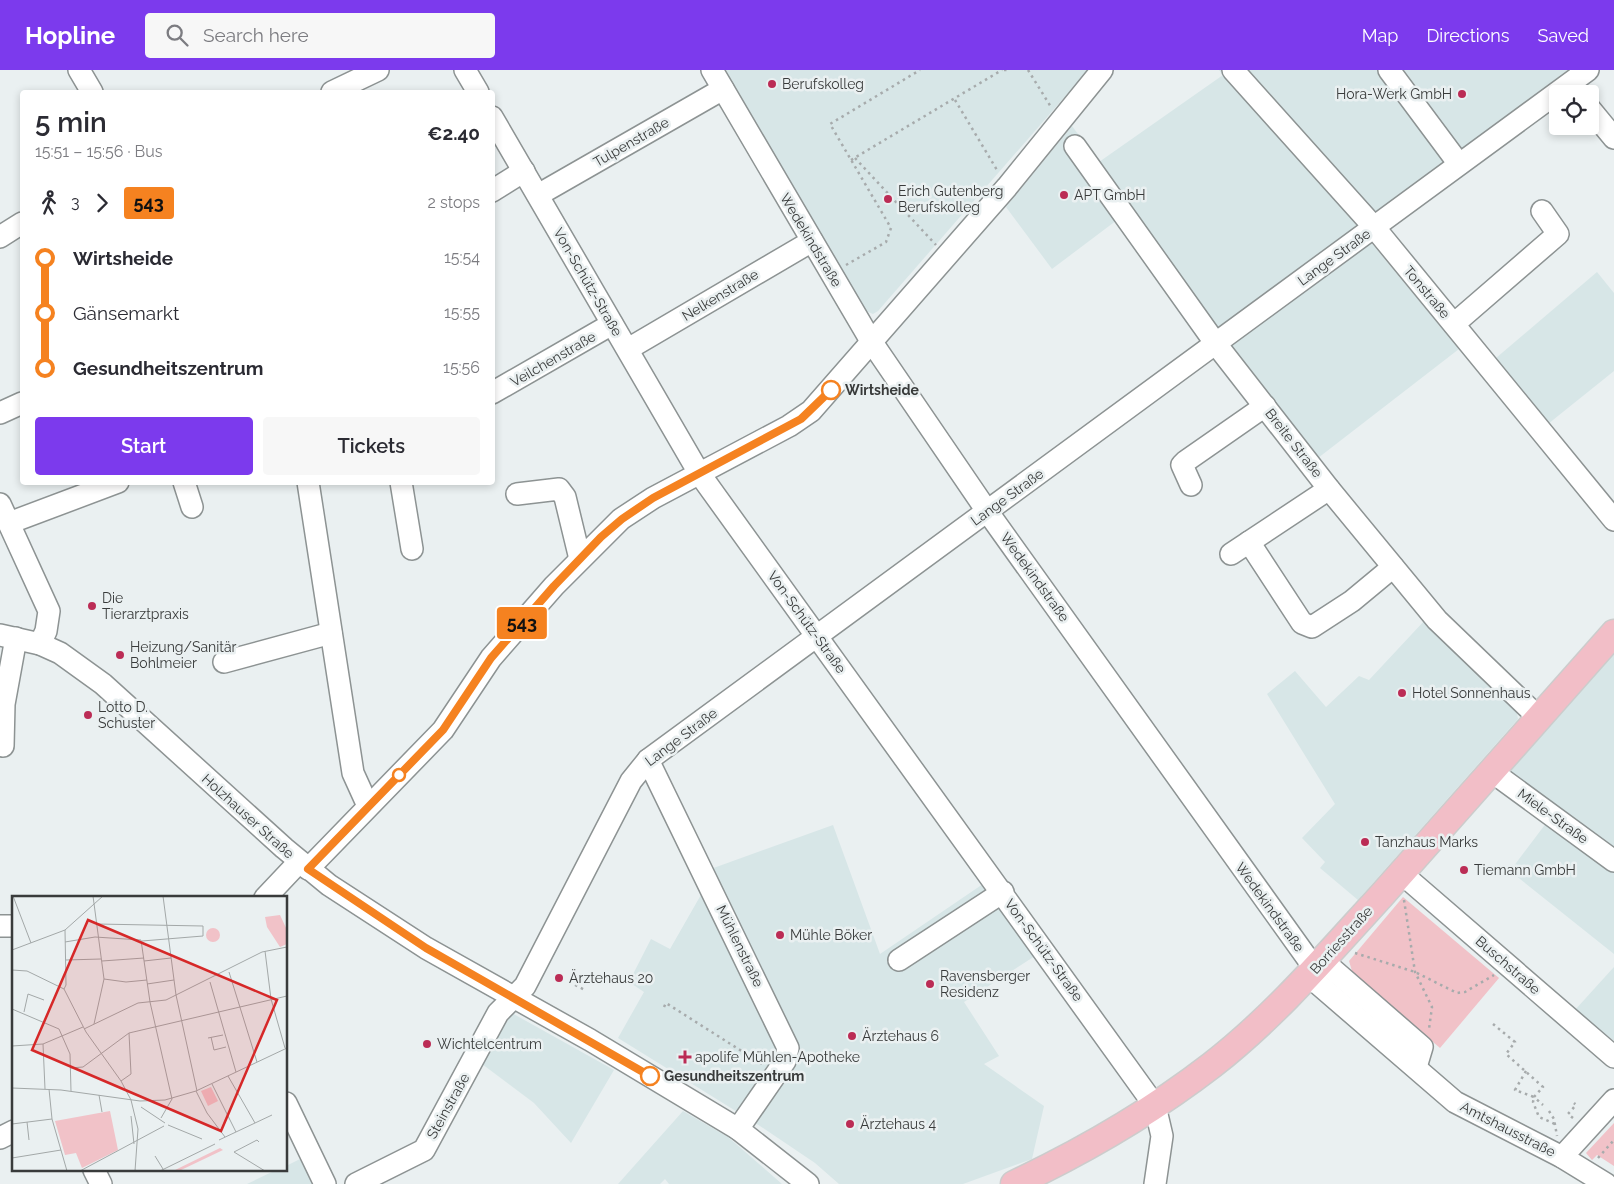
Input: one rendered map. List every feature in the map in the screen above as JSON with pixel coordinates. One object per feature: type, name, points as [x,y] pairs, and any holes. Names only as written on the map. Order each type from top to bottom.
[{"type":"main road","name":"Borriesstraße","points":[[1014,1184],[1114,1132],[1155,1106],[1264,1021],[1322,962],[1614,633]]},
{"type":"street","points":[[336,90],[378,70]]},
{"type":"street","points":[[465,70],[477,90]]},
{"type":"street","name":"Wedekindstraße","points":[[712,70],[872,341],[987,511],[1322,962]]},
{"type":"street","points":[[267,896],[368,806],[443,730],[491,658],[580,559],[622,519],[653,498],[801,419],[834,386],[1007,187],[1102,70]]},
{"type":"street","name":"Tonstraße","points":[[1233,70],[1374,228],[1614,520]]},
{"type":"street","points":[[1389,70],[1459,164]]},
{"type":"street","name":"Lange Straße","points":[[512,998],[525,986],[631,781],[648,760],[1374,228],[1569,82],[1588,70]]},
{"type":"street","name":"Tulpenstraße","points":[[538,196],[723,89]]},
{"type":"street","points":[[1599,120],[1614,138]]},
{"type":"street","name":"Von-Schütz-Straße","points":[[495,122],[700,473],[1155,1106]]},
{"type":"street","name":"Breite Straße","points":[[1075,146],[1216,344],[1392,567],[1437,620],[1539,718]]},
{"type":"street","points":[[495,188],[524,171]]},
{"type":"street","points":[[1454,324],[1558,234],[1542,211]]},
{"type":"street","points":[[0,237],[20,224]]},
{"type":"street","name":"Nelkenstraße","points":[[628,349],[812,241]]},
{"type":"street","name":"Veilchenstraße","points":[[495,391],[612,324]]},
{"type":"street","points":[[0,413],[20,404]]},
{"type":"street","points":[[1191,485],[1182,470],[1182,465],[1265,406]]},
{"type":"street","points":[[40,644],[46,631],[49,611],[4,514],[107,485]]},
{"type":"street","points":[[185,485],[192,507]]},
{"type":"street","points":[[308,485],[352,773],[368,806]]},
{"type":"street","points":[[401,485],[412,549]]},
{"type":"street","points":[[517,494],[559,489],[565,497],[580,559]]},
{"type":"street","points":[[1231,554],[1329,489]]},
{"type":"street","points":[[1249,542],[1302,624],[1312,627],[1352,601],[1392,567]]},
{"type":"street","points":[[224,662],[331,633]]},
{"type":"street","points":[[3,746],[8,637]]},
{"type":"street","name":"Holzhauser Straße","points":[[8,637],[40,644],[60,653],[103,684],[304,865],[426,948],[512,998],[590,1040],[738,1129],[808,1184]]},
{"type":"street","name":"Mühlenstraße","points":[[648,760],[788,1048],[784,1061],[738,1129]]},
{"type":"street","name":"Miele-Straße","points":[[1491,771],[1614,861]]},
{"type":"street","name":"Buschstraße","points":[[1401,873],[1614,1057]]},
{"type":"street","points":[[899,960],[1003,892]]},
{"type":"street","points":[[1322,962],[1422,1047],[1416,1067]]},
{"type":"street","name":"Amtshausstraße","points":[[1322,962],[1416,1067],[1455,1102],[1562,1157],[1606,1184]]},
{"type":"street","name":"Steinstraße","points":[[356,1184],[424,1150],[498,1013],[512,998]]},
{"type":"street","points":[[1562,1157],[1614,1100]]},
{"type":"street","points":[[1155,1106],[1162,1136],[1155,1184]]},
{"type":"street","points":[[288,1107],[325,1184]]},
{"type":"street","points":[[0,1138],[12,1133]]},
{"type":"street","points":[[95,1172],[101,1184]]},
{"type":"path","points":[[832,274],[886,242],[891,228],[853,159],[830,124],[920,70]]},
{"type":"path","points":[[853,159],[1003,70],[1010,70]]},
{"type":"path","points":[[1028,70],[1062,120]]},
{"type":"path","points":[[954,100],[1007,187]]},
{"type":"path","points":[[853,159],[946,256]]},
{"type":"path","points":[[1401,873],[1415,972],[1432,1007],[1428,1034],[1422,1047]]},
{"type":"path","points":[[1322,962],[1358,955],[1415,972],[1457,993],[1465,992],[1510,967]]},
{"type":"path","points":[[575,985],[585,990]]},
{"type":"path","points":[[664,1007],[666,1003],[776,1073]]},
{"type":"path","points":[[1493,1024],[1515,1042],[1506,1054],[1543,1087],[1534,1097],[1533,1102],[1539,1116],[1555,1124]]},
{"type":"path","points":[[1526,1071],[1515,1090],[1534,1097],[1543,1105]]},
{"type":"path","points":[[1568,1114],[1576,1105],[1574,1103]]},
{"type":"path","points":[[1549,1111],[1554,1119]]},
{"type":"path","points":[[1586,1172],[1614,1140]]},
{"type":"shaded area","name":"Erich Gutenberg Berufskolleg","points":[[724,70],[1088,70],[878,311],[873,314],[866,311],[859,303]]},
{"type":"shaded area","points":[[1219,70],[1575,70],[1554,85],[1549,85],[1549,89],[1359,228],[1459,349],[1318,458],[1216,331],[1129,211],[1052,269],[1006,207],[1072,126],[1099,162],[1223,75]]},
{"type":"shaded area","points":[[1597,272],[1614,293],[1614,371],[1548,424],[1496,358]]},
{"type":"shaded area","points":[[1425,620],[1516,708],[1518,719],[1358,900],[1320,868],[1325,862],[1302,838],[1335,804],[1267,694],[1295,671],[1326,707],[1359,676],[1369,680]]},
{"type":"shaded area","points":[[1614,651],[1614,954],[1510,871],[1556,810],[1507,774]]},
{"type":"shaded area","points":[[833,825],[880,954],[983,884],[1035,956],[964,1002],[999,1056],[984,1064],[1044,1106],[1032,1159],[963,1184],[839,1184],[815,1163],[760,1126],[618,1038],[644,992],[629,982],[651,939],[670,949],[702,893],[708,870]]},
{"type":"shaded area","points":[[1403,897],[1499,978],[1440,1048],[1352,971],[1349,961]]},
{"type":"shaded area","points":[[1614,967],[1614,1041],[1575,1010]]},
{"type":"shaded area","points":[[510,1012],[614,1070],[571,1143],[534,1103],[482,1064]]},
{"type":"shaded area","points":[[683,1111],[728,1137],[782,1184],[669,1184],[665,1179],[660,1184],[618,1184]]},
{"type":"shaded area","points":[[1614,1123],[1614,1166],[1597,1155],[1592,1160],[1586,1153]]},
{"type":"shaded area","points":[[300,1159],[313,1184],[247,1184],[272,1172],[288,1172],[288,1165]]},
{"type":"bus line","name":"543","points":[[650,1076],[426,948],[329,885],[308,869],[443,730],[491,658],[554,586],[601,537],[622,519],[653,498],[801,419],[831,390]]},
{"type":"place","name":"Berufskolleg","points":[[772,84]]},
{"type":"place","name":"Hora-Werk GmbH","points":[[1462,94]]},
{"type":"place","name":"APT GmbH","points":[[1064,195]]},
{"type":"place","name":"Erich Gutenberg Berufskolleg","points":[[888,199]]},
{"type":"place","name":"Wirtsheide","points":[[831,390]]},
{"type":"place","name":"Die Tierarztpraxis","points":[[92,606]]},
{"type":"place","name":"Heizung/Sanitär Bohlmeier","points":[[120,655]]},
{"type":"place","name":"Hotel Sonnenhaus","points":[[1402,693]]},
{"type":"place","name":"Lotto D. Schuster","points":[[88,715]]},
{"type":"place","name":"Tanzhaus Marks","points":[[1365,842]]},
{"type":"place","name":"Tiemann GmbH","points":[[1464,870]]},
{"type":"place","name":"Mühle Böker","points":[[780,935]]},
{"type":"place","name":"Ärztehaus 20","points":[[559,978]]},
{"type":"place","name":"Ravensberger Residenz","points":[[930,984]]},
{"type":"place","name":"Ärztehaus 6","points":[[852,1036]]},
{"type":"place","name":"Wichtelcentrum","points":[[427,1044]]},
{"type":"place","name":"apolife Mühlen-Apotheke","points":[[685,1057]]},
{"type":"place","name":"Gesundheitszentrum","points":[[650,1076]]},
{"type":"place","name":"Ärztehaus 4","points":[[850,1124]]}]
